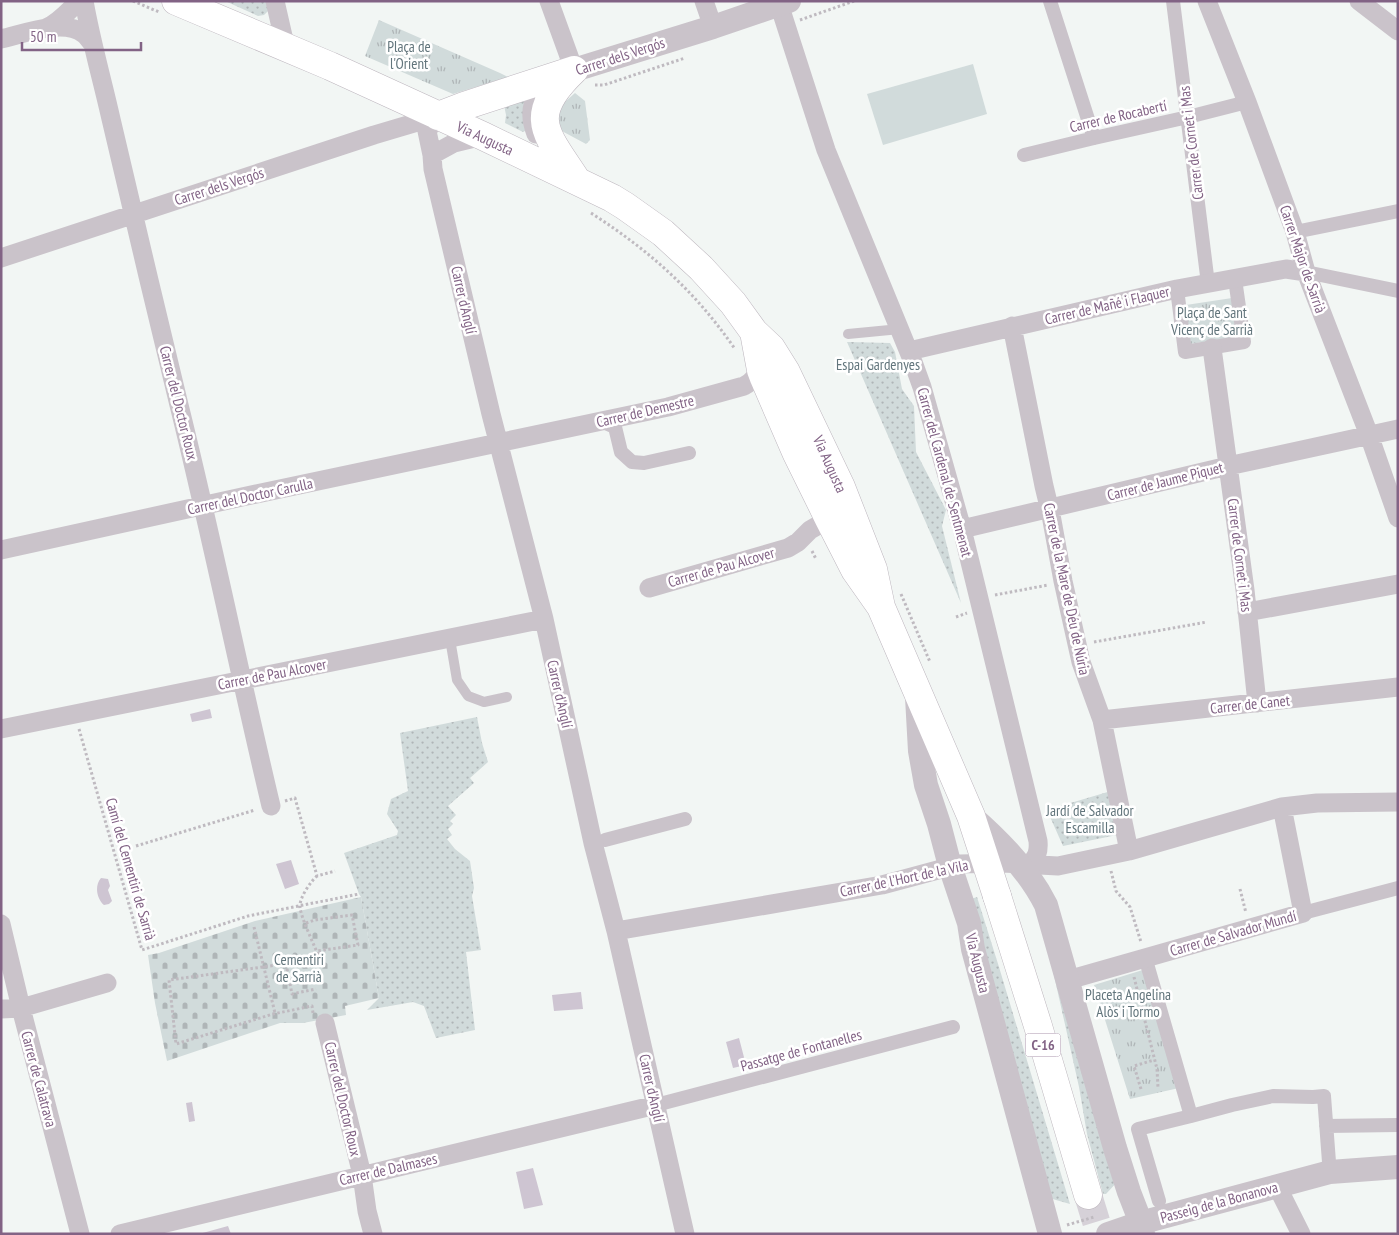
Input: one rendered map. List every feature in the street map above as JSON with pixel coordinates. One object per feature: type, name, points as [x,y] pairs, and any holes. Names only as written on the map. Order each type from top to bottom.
[{"type":"main road","name":"Via Augusta","points":[[176,1],[330,66],[567,176],[625,206],[663,233],[701,268],[733,303],[756,352],[796,452],[855,570],[881,607]]},
{"type":"main road","points":[[438,116],[574,70]]},
{"type":"main road","points":[[567,176],[551,142],[544,120],[545,111],[552,94],[574,70]]},
{"type":"main road","name":"Via Augusta","points":[[756,352],[786,372],[841,487],[873,569],[881,607],[971,816],[1038,1026],[1088,1195]]},
{"type":"street","points":[[1,39],[55,24],[79,1]]},
{"type":"street","name":"Carrer del Doctor Roux","points":[[84,1],[92,43],[204,506],[271,806]]},
{"type":"street","points":[[275,1],[286,49]]},
{"type":"street","points":[[549,1],[574,70]]},
{"type":"street","points":[[704,1],[713,27]]},
{"type":"street","points":[[1050,1],[1094,138]]},
{"type":"street","name":"Carrer de Cornet i Mas","points":[[1173,1],[1208,284]]},
{"type":"street","name":"Carrer Major de Sarrià","points":[[1207,1],[1247,102],[1295,232],[1306,272],[1369,435],[1398,518]]},
{"type":"street","points":[[1359,1],[1398,31]]},
{"type":"street","name":"Carrer dels Vergós","points":[[574,70],[713,27],[789,9]]},
{"type":"street","name":"Carrer del Cardenal de Sentmenat","points":[[789,9],[826,150],[909,351],[929,411],[962,529],[1038,841],[1039,851],[1036,858],[1023,864]]},
{"type":"street","points":[[44,28],[77,30],[84,34],[92,43]]},
{"type":"street","name":"Carrer de Rocabertí","points":[[1024,155],[1247,102]]},
{"type":"street","name":"Carrer dels Vergós","points":[[1,258],[374,135],[438,116]]},
{"type":"street","name":"Carrer d'Anglí","points":[[438,116],[427,131],[433,169],[498,443],[544,619],[593,843],[616,931],[686,1234]]},
{"type":"street","points":[[432,155],[454,144],[482,136]]},
{"type":"street","points":[[1295,232],[1398,211]]},
{"type":"street","name":"Carrer de Mañé i Flaquer","points":[[909,351],[1012,326],[1177,290],[1286,269],[1306,272]]},
{"type":"street","points":[[1306,272],[1398,291]]},
{"type":"street","points":[[1177,290],[1185,352],[1244,342],[1235,279]]},
{"type":"street","name":"Carrer de la Mare de Déu de Núria","points":[[1012,326],[1081,662],[1102,720],[1129,850]]},
{"type":"street","name":"Carrer de Cornet i Mas","points":[[1212,348],[1245,590],[1257,704]]},
{"type":"street","name":"Carrer de Demestre","points":[[498,443],[668,406],[744,386],[751,382],[756,352]]},
{"type":"street","points":[[601,421],[615,427],[621,452],[632,462],[644,463],[689,453]]},
{"type":"street","name":"Carrer de Jaume Piquet","points":[[962,529],[1228,466],[1398,429]]},
{"type":"street","name":"Carrer del Doctor Carulla","points":[[1,550],[498,443]]},
{"type":"street","name":"Carrer de Pau Alcover","points":[[649,588],[793,546],[810,530],[829,519]]},
{"type":"street","points":[[1247,612],[1398,584]]},
{"type":"street","name":"Carrer de Pau Alcover","points":[[1,729],[544,619]]},
{"type":"street","name":"Carrer de Canet","points":[[1102,720],[1398,687]]},
{"type":"street","name":"Via Augusta","points":[[917,690],[920,751],[926,785],[940,824],[950,866],[969,923],[973,949],[1050,1234]]},
{"type":"street","name":"Carrer de l'Hort de la Vila","points":[[616,931],[882,885],[960,864],[1058,866],[1129,850],[1282,807],[1317,803],[1398,802]]},
{"type":"street","points":[[1282,807],[1303,913]]},
{"type":"street","name":"Via Augusta","points":[[971,816],[1023,864],[1046,905],[1115,1148],[1142,1228]]},
{"type":"street","points":[[605,840],[685,819]]},
{"type":"street","name":"Carrer de Salvador Mundí","points":[[1068,980],[1398,888]]},
{"type":"street","name":"Carrer de Calatrava","points":[[1,924],[20,1008],[80,1234]]},
{"type":"street","points":[[1146,957],[1192,1116]]},
{"type":"street","points":[[1,1009],[20,1008],[107,983]]},
{"type":"street","name":"Carrer del Doctor Roux","points":[[320,1022],[362,1175],[367,1211],[373,1234]]},
{"type":"street","name":"Passatge de Fontanelles","points":[[656,1105],[954,1027]]},
{"type":"street","points":[[1159,1201],[1138,1129],[1273,1096],[1324,1096],[1329,1167]]},
{"type":"street","name":"Carrer de Dalmases","points":[[120,1234],[656,1105]]},
{"type":"street","points":[[1326,1126],[1398,1125]]},
{"type":"street","name":"Passeig de la Bonanova","points":[[1108,1234],[1142,1228],[1278,1186],[1329,1167],[1398,1167]]},
{"type":"street","points":[[1278,1186],[1301,1234]]},
{"type":"lane","points":[[848,334],[900,329]]},
{"type":"lane","points":[[450,639],[456,680],[468,696],[484,702],[506,697]]},
{"type":"path","points":[[789,9],[854,1]]},
{"type":"path","points":[[590,212],[618,230],[662,265],[684,286],[719,326],[756,352]]},
{"type":"path","points":[[994,596],[1063,581]]},
{"type":"path","points":[[1078,645],[1207,622]]},
{"type":"path","name":"Camí del Cementiri de Sarrià","points":[[78,723],[142,950],[248,916],[359,894]]},
{"type":"path","points":[[136,846],[295,798],[317,876]]},
{"type":"path","points":[[1110,867],[1116,891],[1130,907],[1146,957]]},
{"type":"path","points":[[320,1022],[312,1006],[275,1013],[176,1044],[169,980],[320,959],[300,906],[310,882],[317,876],[336,871]]},
{"type":"path","points":[[1240,889],[1250,928]]},
{"type":"path","points":[[306,923],[352,915],[358,945],[317,952]]},
{"type":"path","points":[[254,927],[275,1013]]},
{"type":"path","points":[[286,964],[292,994],[316,989]]},
{"type":"path","points":[[1133,973],[1157,1069],[1158,1088]]},
{"type":"path","points":[[1141,1089],[1134,1066],[1154,1060]]},
{"type":"green space","points":[[225,1],[269,1],[269,10],[264,15],[258,16]]},
{"type":"green space","name":"Plaça de l'Orient","points":[[379,20],[508,77],[453,94],[365,56]]},
{"type":"green space","points":[[973,64],[987,114],[883,145],[867,94]]},
{"type":"green space","points":[[575,93],[585,101],[590,140],[586,144],[560,130],[556,123],[558,108]]},
{"type":"green space","points":[[521,100],[525,101],[527,130],[523,132],[505,123],[504,105]]},
{"type":"green space","name":"Plaça de Sant Vicenç de Sarrià","points":[[1232,298],[1238,337],[1190,344],[1186,305]]},
{"type":"green space","name":"Espai Gardenyes","points":[[847,342],[890,343],[895,352],[902,389],[914,406],[916,452],[946,510],[942,526],[961,603]]},
{"type":"green space","points":[[477,717],[488,762],[470,778],[474,783],[448,806],[456,815],[450,821],[453,824],[448,829],[452,835],[447,839],[455,849],[470,861],[474,888],[472,896],[481,950],[466,952],[475,1030],[436,1038],[424,1006],[413,1002],[367,1010],[379,998],[361,897],[344,853],[397,835],[398,831],[387,814],[391,799],[408,791],[400,733]]},
{"type":"green space","name":"Jardí de Salvador Escamilla","points":[[1111,791],[1117,835],[1063,846],[1047,810]]},
{"type":"green space","name":"Cementiri de Sarrià","points":[[361,897],[379,998],[345,1006],[346,1015],[303,1023],[280,1023],[167,1061],[155,1003],[148,955],[255,921]]},
{"type":"green space","points":[[977,897],[1070,1204],[1049,1198],[965,901]]},
{"type":"green space","points":[[1051,962],[1118,1181],[1106,1194],[1103,1194],[1087,1134],[1079,1087]]},
{"type":"green space","name":"Placeta Angelina Alòs i Tormo","points":[[1146,969],[1179,1088],[1130,1099],[1094,985]]},
{"type":"shaded area","points":[[210,709],[212,718],[192,722],[190,714]]},
{"type":"shaded area","points":[[291,860],[299,884],[285,889],[276,864]]},
{"type":"shaded area","points":[[101,878],[108,879],[110,886],[108,890],[112,901],[109,904],[104,905],[98,896],[97,888]]},
{"type":"shaded area","points":[[581,992],[583,1009],[554,1011],[552,995]]},
{"type":"shaded area","points":[[739,1038],[746,1065],[733,1068],[726,1042]]},
{"type":"shaded area","points":[[192,1102],[195,1121],[189,1122],[186,1103]]},
{"type":"shaded area","points":[[533,1168],[543,1205],[524,1209],[516,1172]]},
{"type":"shaded area","points":[[228,1226],[231,1234],[199,1234]]},
{"type":"tunnel","points":[[1088,1195],[1100,1234]]}]
